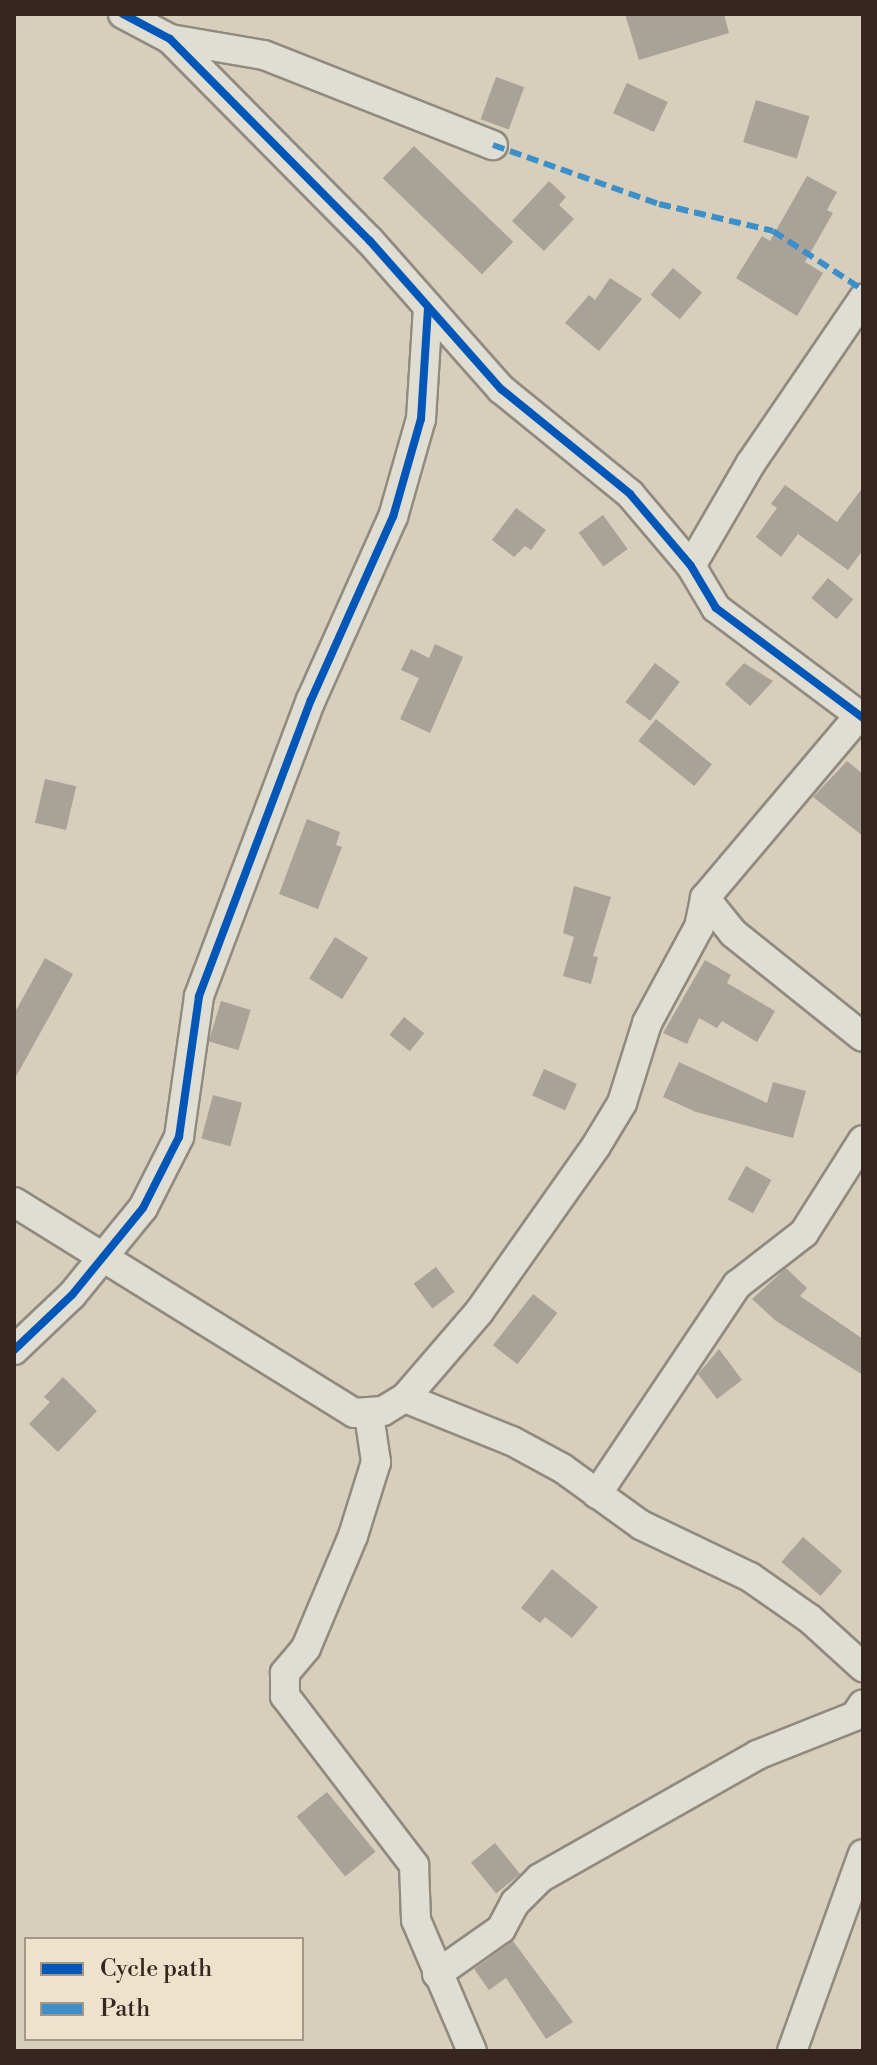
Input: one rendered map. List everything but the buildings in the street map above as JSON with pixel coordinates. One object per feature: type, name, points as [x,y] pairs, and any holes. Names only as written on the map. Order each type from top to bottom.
[{"type":"street","points":[[14,1202],[354,1413],[369,1415],[405,1398],[479,1312],[603,1135],[622,1103],[647,1023],[699,927],[705,898],[861,717],[716,608],[691,566],[630,494],[501,389],[370,241],[170,39],[123,14]]},
{"type":"street","points":[[170,39],[264,55],[493,145]]},
{"type":"street","points":[[691,566],[751,463],[863,299]]},
{"type":"street","points":[[14,1350],[72,1295],[143,1208],[179,1137],[199,996],[311,700],[393,517],[421,419],[428,308]]},
{"type":"street","points":[[705,898],[733,933],[863,1037]]},
{"type":"street","points":[[597,1494],[737,1285],[804,1233],[863,1140]]},
{"type":"street","points":[[405,1398],[512,1441],[641,1525],[750,1577],[810,1619],[863,1667]]},
{"type":"street","points":[[369,1415],[376,1462],[353,1536],[306,1648],[285,1673],[285,1696],[414,1865],[416,1920],[472,2051]]},
{"type":"street","points":[[437,1974],[501,1929],[515,1903],[540,1878],[757,1755],[855,1716],[863,1704]]},
{"type":"street","points":[[792,2051],[863,1854]]},
{"type":"marked path","points":[[493,145],[659,204],[773,231],[863,290]]},
{"type":"cycle path","points":[[123,14],[170,39],[370,241],[501,389],[630,494],[691,566],[716,608],[863,718]]},
{"type":"cycle path","points":[[14,1350],[72,1295],[143,1208],[179,1137],[199,996],[311,700],[393,517],[421,419],[428,308]]}]
